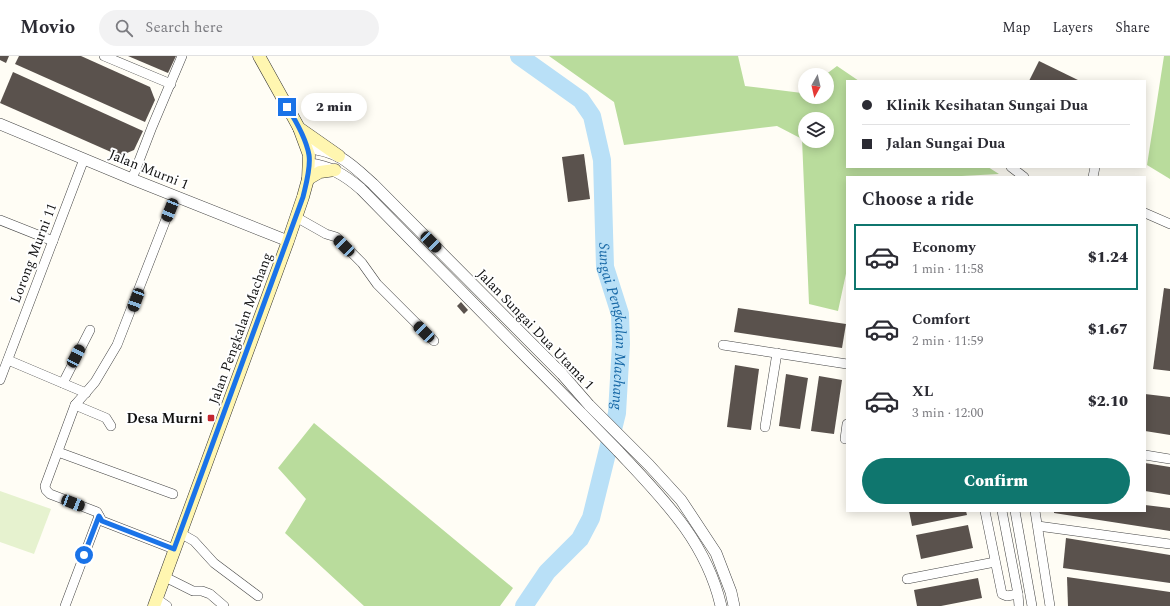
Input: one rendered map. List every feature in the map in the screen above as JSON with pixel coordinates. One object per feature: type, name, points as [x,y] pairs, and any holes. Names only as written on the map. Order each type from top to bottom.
[{"type":"main road","name":"Jalan Pengkalan Machang","points":[[159,604],[165,577],[174,549],[288,241],[308,179],[309,155],[299,128],[258,56]]},
{"type":"main road","points":[[299,128],[340,156]]},
{"type":"main road","points":[[308,179],[320,172],[335,170]]},
{"type":"street","points":[[104,56],[171,84]]},
{"type":"street","points":[[132,179],[182,56]]},
{"type":"street","name":"Jalan Murni 1","points":[[0,124],[132,179],[288,241]]},
{"type":"street","name":"Jalan Sungai Dua Utama 1","points":[[307,148],[321,149],[340,156],[356,168],[379,189],[562,374],[585,409],[638,472],[678,516],[691,534],[705,559],[719,596],[721,606]]},
{"type":"street","name":"Lorong Murni 11","points":[[0,380],[84,159]]},
{"type":"street","name":"Jalan Sungai Dua Utama 1","points":[[309,164],[319,165],[335,170],[360,189],[585,409],[649,465],[681,500],[716,553],[731,592],[734,606]]},
{"type":"street","points":[[1012,168],[1023,176]]},
{"type":"street","points":[[174,549],[102,521],[97,512],[50,494],[46,490],[45,486],[75,405],[106,367],[117,345],[175,196]]},
{"type":"street","points":[[1146,213],[1170,224]]},
{"type":"street","points":[[296,217],[326,234],[336,237],[362,263],[377,284],[434,341]]},
{"type":"street","points":[[0,220],[53,241]]},
{"type":"street","points":[[62,383],[90,330]]},
{"type":"street","points":[[723,345],[846,364]]},
{"type":"street","points":[[765,427],[777,353]]},
{"type":"street","points":[[8,360],[86,393]]},
{"type":"street","points":[[75,405],[106,418],[111,426]]},
{"type":"street","points":[[845,439],[846,432]]},
{"type":"street","points":[[58,452],[173,494]]},
{"type":"street","points":[[1146,455],[1170,459]]},
{"type":"street","points":[[985,512],[1002,594],[1006,596],[1018,594]]},
{"type":"street","points":[[1002,512],[1019,606]]},
{"type":"street","points":[[1015,512],[1032,606]]},
{"type":"street","points":[[1035,512],[1050,606]]},
{"type":"street","points":[[65,606],[99,516]]},
{"type":"street","points":[[1038,526],[1170,544]]},
{"type":"street","points":[[180,533],[194,541],[214,563],[258,596]]},
{"type":"street","points":[[907,579],[995,562]]},
{"type":"street","points":[[165,577],[193,591],[202,591],[210,594],[224,606]]},
{"type":"green space","points":[[549,56],[738,56],[745,86],[798,93],[798,104],[834,104],[834,68],[837,66],[858,80],[846,80],[846,168],[990,168],[999,174],[962,176],[846,176],[846,274],[838,311],[809,304],[802,148],[834,148],[834,112],[798,112],[798,137],[777,126],[624,145],[614,102]]},
{"type":"green space","points":[[1164,56],[1170,56],[1170,179],[1147,165]]},
{"type":"green space","points":[[314,423],[513,588],[500,606],[364,606],[285,533],[306,499],[278,468]]},
{"type":"green space","points":[[0,491],[51,509],[34,554],[0,542]]},
{"type":"building","points":[[0,56],[9,56],[6,63],[0,60]]},
{"type":"building","points":[[19,56],[81,56],[150,87],[155,100],[145,122],[15,64]]},
{"type":"building","points":[[128,56],[176,56],[168,73]]},
{"type":"building","points":[[1039,61],[1078,80],[1030,80]]},
{"type":"building","points":[[13,72],[143,131],[134,150],[120,156],[0,103]]},
{"type":"building","points":[[584,154],[590,199],[568,202],[562,157]]},
{"type":"building","points":[[1164,288],[1170,289],[1170,371],[1153,369]]},
{"type":"building","points":[[461,302],[468,310],[464,314],[457,306]]},
{"type":"building","points":[[738,308],[846,324],[842,348],[734,332]]},
{"type":"building","points":[[735,365],[759,369],[751,430],[727,427]]},
{"type":"building","points":[[786,374],[808,378],[800,429],[779,426]]},
{"type":"building","points":[[819,376],[842,380],[834,434],[811,431]]},
{"type":"building","points":[[1146,394],[1170,397],[1170,435],[1146,431]]},
{"type":"building","points":[[1146,463],[1170,467],[1170,495],[1146,491]]},
{"type":"building","points":[[1146,505],[1170,508],[1170,531],[1054,513],[1146,512]]},
{"type":"building","points":[[909,512],[966,512],[967,515],[912,526]]},
{"type":"building","points":[[968,525],[973,548],[921,559],[916,535]]},
{"type":"building","points":[[1066,538],[1170,555],[1170,583],[1063,568]]},
{"type":"building","points":[[1067,577],[1170,592],[1170,606],[1068,606]]},
{"type":"building","points":[[978,578],[982,598],[941,606],[917,606],[914,590]]},
{"type":"waterway","name":"Sungai Pengkalan Machang","points":[[519,56],[581,100],[592,116],[602,160],[605,267],[620,314],[621,344],[617,413],[591,518],[580,539],[547,572],[524,606]]},
{"type":"place","name":"Desa Murni","points":[[211,418]]},
{"type":"route","points":[[84,555],[99,516],[102,521],[174,549],[288,241],[308,179],[309,155],[307,148],[294,117],[287,107]]}]
